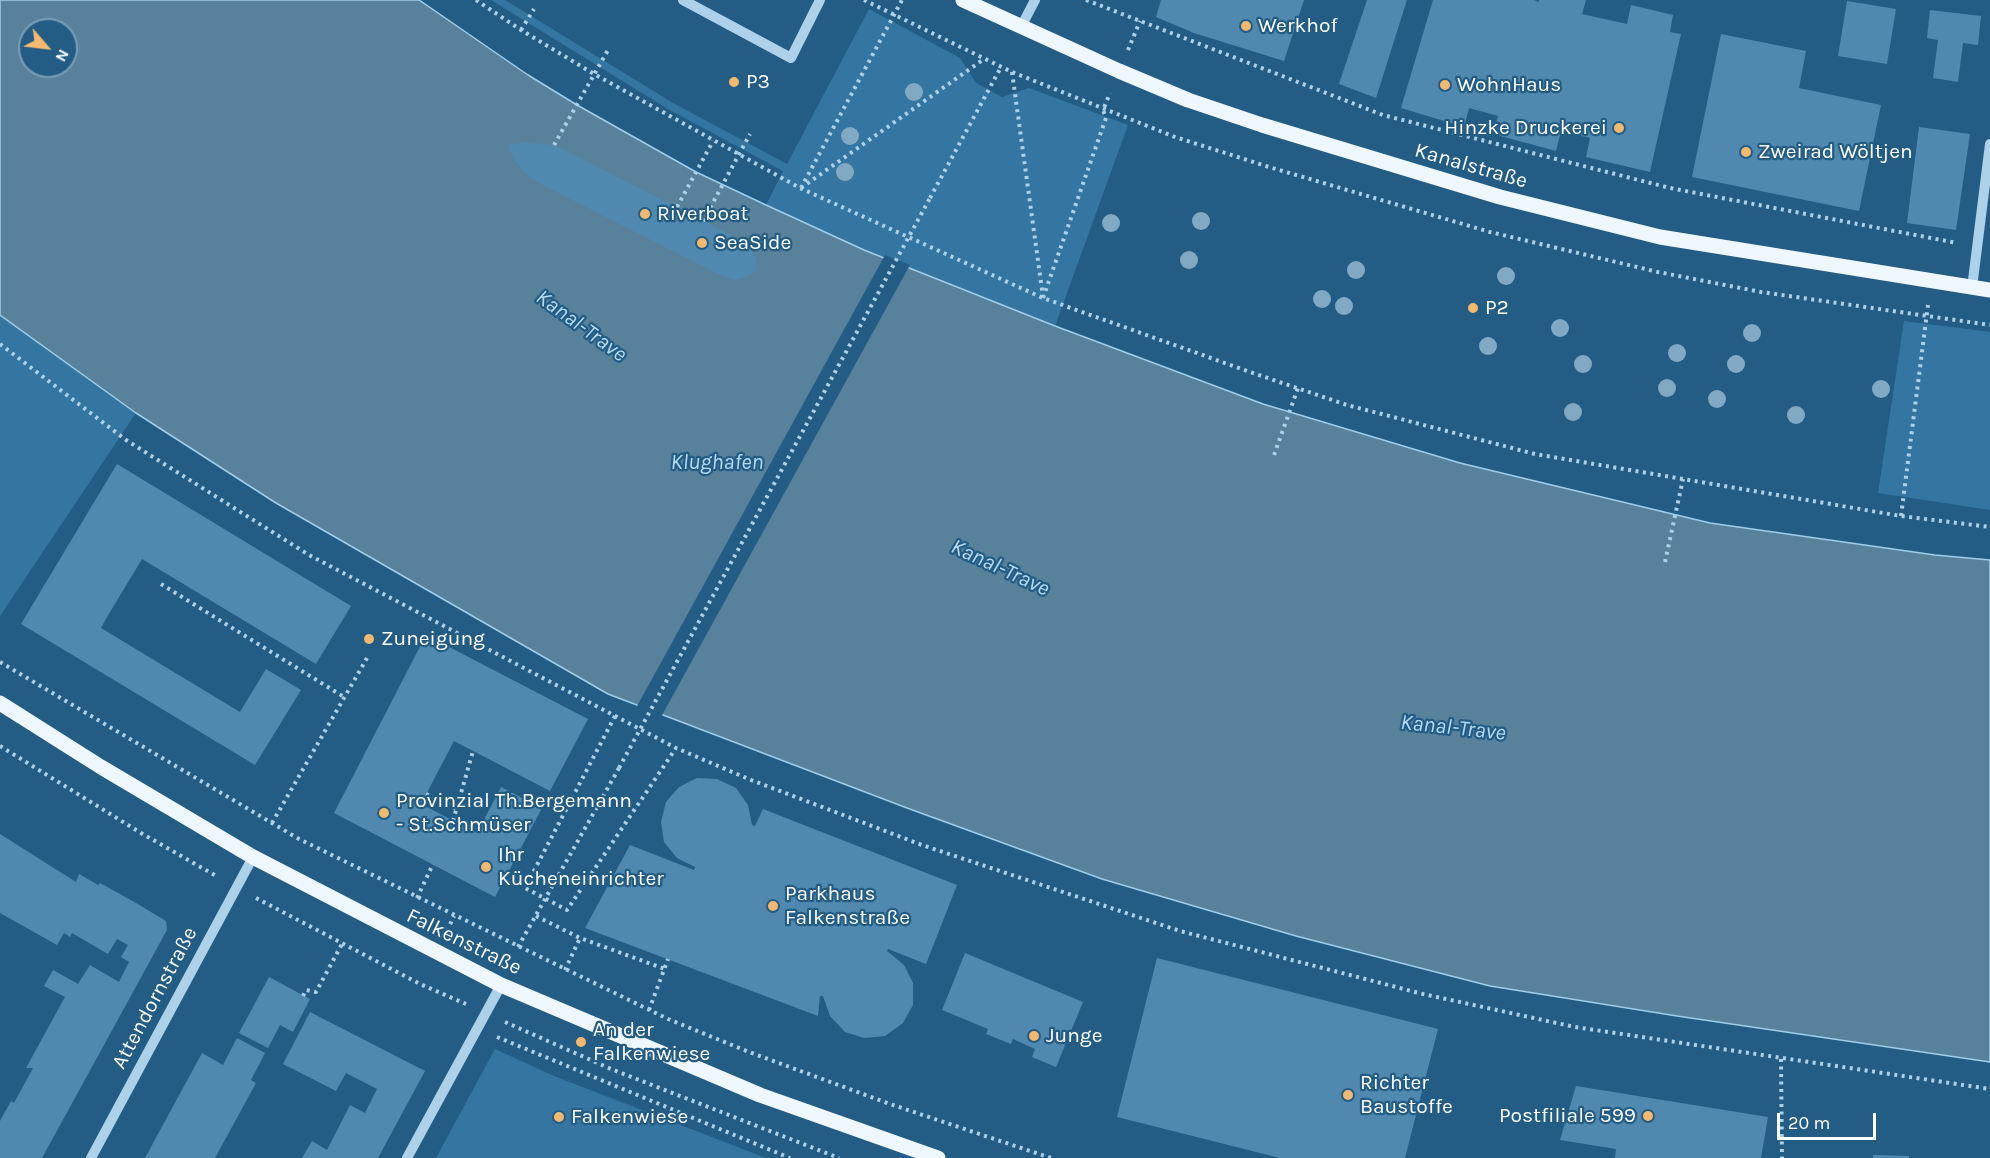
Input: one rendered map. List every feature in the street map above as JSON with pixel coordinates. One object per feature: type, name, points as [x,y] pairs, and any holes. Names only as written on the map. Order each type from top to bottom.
[{"type":"main road","name":"Kanalstraße","points":[[963,0],[1119,71],[1188,99],[1262,125],[1500,197],[1660,237],[1990,290]]},
{"type":"main road","name":"Falkenstraße","points":[[0,703],[101,767],[253,857],[501,985],[760,1095],[938,1158]]},
{"type":"street","points":[[683,0],[791,58],[820,0]]},
{"type":"street","points":[[1021,27],[1035,0]]},
{"type":"street","points":[[1972,288],[1990,144]]},
{"type":"street","name":"Attendornstraße","points":[[91,1158],[253,857]]},
{"type":"street","points":[[407,1158],[501,985]]},
{"type":"path","points":[[477,0],[594,75],[800,188],[1043,298],[1298,388],[1347,405],[1535,454],[1901,516],[1990,526]]},
{"type":"path","points":[[864,0],[1001,67],[1103,110],[1106,118],[1043,298]]},
{"type":"path","points":[[800,188],[902,0]]},
{"type":"path","points":[[1086,0],[1383,115],[1670,188],[1977,247]]},
{"type":"path","points":[[521,30],[534,9]]},
{"type":"path","points":[[554,145],[608,50]]},
{"type":"path","points":[[800,188],[984,59]]},
{"type":"path","points":[[518,947],[619,768],[1001,67]]},
{"type":"path","points":[[1012,72],[1043,298]]},
{"type":"path","points":[[703,221],[750,134]]},
{"type":"path","points":[[677,207],[713,141]]},
{"type":"path","points":[[1901,516],[1932,281]]},
{"type":"path","points":[[0,344],[126,440],[309,555],[676,748],[751,780],[922,845],[1180,931],[1423,994],[1575,1027],[1990,1089]]},
{"type":"path","points":[[1274,455],[1298,388]]},
{"type":"path","points":[[1665,562],[1683,479]]},
{"type":"path","points":[[161,584],[344,697]]},
{"type":"path","points":[[272,823],[367,658]]},
{"type":"path","points":[[0,662],[300,839],[649,1010],[749,1052],[890,1104],[1051,1158]]},
{"type":"path","points":[[615,716],[525,888],[567,910],[676,748]]},
{"type":"path","points":[[453,821],[474,751]]},
{"type":"path","points":[[426,794],[457,809]]},
{"type":"path","points":[[417,898],[433,864]]},
{"type":"path","points":[[536,916],[580,938],[665,969]]},
{"type":"path","points":[[566,970],[580,938]]},
{"type":"path","points":[[303,996],[306,990],[316,992],[342,944]]},
{"type":"path","points":[[649,1010],[668,959]]},
{"type":"path","points":[[486,1014],[611,1069],[839,1158]]},
{"type":"path","points":[[478,1029],[790,1158]]},
{"type":"path","points":[[1781,1059],[1782,1158]]},
{"type":"shaded area","points":[[491,0],[505,0],[673,103],[787,164],[869,9],[960,58],[976,83],[1002,97],[1029,88],[1128,125],[1055,326],[864,250],[766,205],[783,171],[668,109]]},
{"type":"shaded area","points":[[0,315],[136,413],[0,616]]},
{"type":"shaded area","points":[[1904,321],[1990,332],[1990,510],[1878,493]]},
{"type":"shaded area","name":"Falkenwiese","points":[[495,1049],[554,1076],[766,1158],[436,1158]]},
{"type":"water","name":"Klughafen","points":[[0,0],[419,0],[528,75],[696,172],[864,250],[1055,326],[1263,404],[1460,463],[1710,523],[1935,555],[1990,560],[1990,1062],[1490,986],[1296,936],[1102,879],[907,808],[608,694],[276,503],[136,413],[0,315]]},
{"type":"pier","points":[[885,255],[910,265],[661,717],[636,708]]},
{"type":"building","name":"Werkhof","points":[[1161,0],[1304,0],[1284,61],[1194,33],[1156,17]]},
{"type":"building","points":[[1367,0],[1407,0],[1376,98],[1339,84]]},
{"type":"building","points":[[1433,0],[1534,0],[1539,2],[1539,0],[1586,0],[1582,14],[1627,24],[1631,5],[1673,15],[1670,32],[1681,34],[1650,172],[1586,157],[1590,138],[1561,131],[1556,151],[1493,134],[1498,116],[1469,108],[1464,127],[1401,108]]},
{"type":"building","points":[[1847,1],[1896,9],[1887,64],[1838,56]]},
{"type":"building","points":[[1930,10],[1981,16],[1978,45],[1963,43],[1958,82],[1933,78],[1938,40],[1927,38]]},
{"type":"building","points":[[1721,34],[1806,51],[1799,88],[1881,105],[1859,211],[1692,177]]},
{"type":"building","points":[[1919,127],[1970,134],[1956,230],[1907,223]]},
{"type":"building","name":"Riverboat","points":[[524,142],[554,145],[737,238],[756,257],[756,270],[746,277],[735,280],[720,275],[537,182],[515,161],[508,145]]},
{"type":"building","points":[[117,464],[351,606],[316,664],[142,559],[101,628],[240,712],[266,669],[301,690],[255,765],[21,624]]},
{"type":"building","points":[[426,635],[588,719],[550,791],[454,741],[421,804],[477,833],[501,787],[542,808],[495,897],[334,813]]},
{"type":"building","name":"Parkhaus Falkenstraße","points":[[697,778],[717,779],[736,788],[748,805],[752,825],[755,826],[763,809],[957,885],[926,964],[888,949],[887,951],[904,965],[913,983],[913,1005],[903,1023],[885,1036],[864,1038],[845,1032],[830,1016],[823,996],[820,996],[818,1016],[585,928],[630,845],[694,870],[695,867],[677,858],[664,842],[661,822],[666,802],[679,787]]},
{"type":"building","points":[[0,834],[76,882],[79,874],[98,885],[100,883],[166,921],[167,930],[42,1158],[0,1158],[0,1121],[11,1101],[14,1103],[33,1068],[26,1068],[65,997],[44,986],[53,970],[78,984],[90,965],[119,982],[129,962],[121,957],[128,945],[117,939],[108,954],[72,933],[70,937],[64,933],[57,945],[0,913]]},
{"type":"building","points":[[965,953],[1083,1002],[1056,1067],[1032,1057],[1035,1049],[1013,1039],[1011,1044],[986,1034],[988,1029],[942,1010]]},
{"type":"building","points":[[1157,958],[1438,1029],[1405,1158],[1280,1158],[1117,1117]]},
{"type":"building","points":[[269,977],[310,999],[293,1032],[280,1025],[268,1048],[239,1033]]},
{"type":"building","points":[[310,1012],[425,1071],[378,1158],[302,1158],[312,1141],[327,1150],[350,1105],[365,1113],[377,1089],[346,1073],[336,1091],[283,1064]]},
{"type":"building","points":[[237,1038],[265,1053],[251,1080],[256,1083],[215,1158],[145,1158],[202,1053],[223,1065]]},
{"type":"building","points":[[1576,1086],[1768,1117],[1761,1158],[1615,1158],[1616,1149],[1560,1140]]},
{"type":"building","points":[[1873,1155],[1909,1156],[1909,1158],[1873,1158]]},
{"type":"place","name":"Werkhof","points":[[1246,26]]},
{"type":"place","name":"P3","points":[[734,82]]},
{"type":"place","name":"WohnHaus","points":[[1445,85]]},
{"type":"place","name":"Hinzke Druckerei","points":[[1619,128]]},
{"type":"place","name":"Zweirad Wöltjen","points":[[1746,152]]},
{"type":"place","name":"Riverboat","points":[[645,214]]},
{"type":"place","name":"SeaSide","points":[[702,243]]},
{"type":"place","name":"P2","points":[[1473,308]]},
{"type":"place","name":"Zuneigung","points":[[369,639]]},
{"type":"place","name":"Provinzial Th.Bergemann - St.Schmüser","points":[[384,813]]},
{"type":"place","name":"Ihr Kücheneinrichter","points":[[486,867]]},
{"type":"place","name":"Parkhaus Falkenstraße","points":[[773,906]]},
{"type":"place","name":"Junge","points":[[1034,1036]]},
{"type":"place","name":"An der Falkenwiese","points":[[581,1042]]},
{"type":"place","name":"Richter Baustoffe","points":[[1348,1095]]},
{"type":"place","name":"Postfiliale 599","points":[[1648,1116]]},
{"type":"place","name":"Falkenwiese","points":[[559,1117]]},
{"type":"water label","name":"Kanal-Trave","points":[[581,326]]},
{"type":"water label","name":"Kanal-Trave","points":[[1000,568]]},
{"type":"water label","name":"Kanal-Trave","points":[[1453,728]]}]
